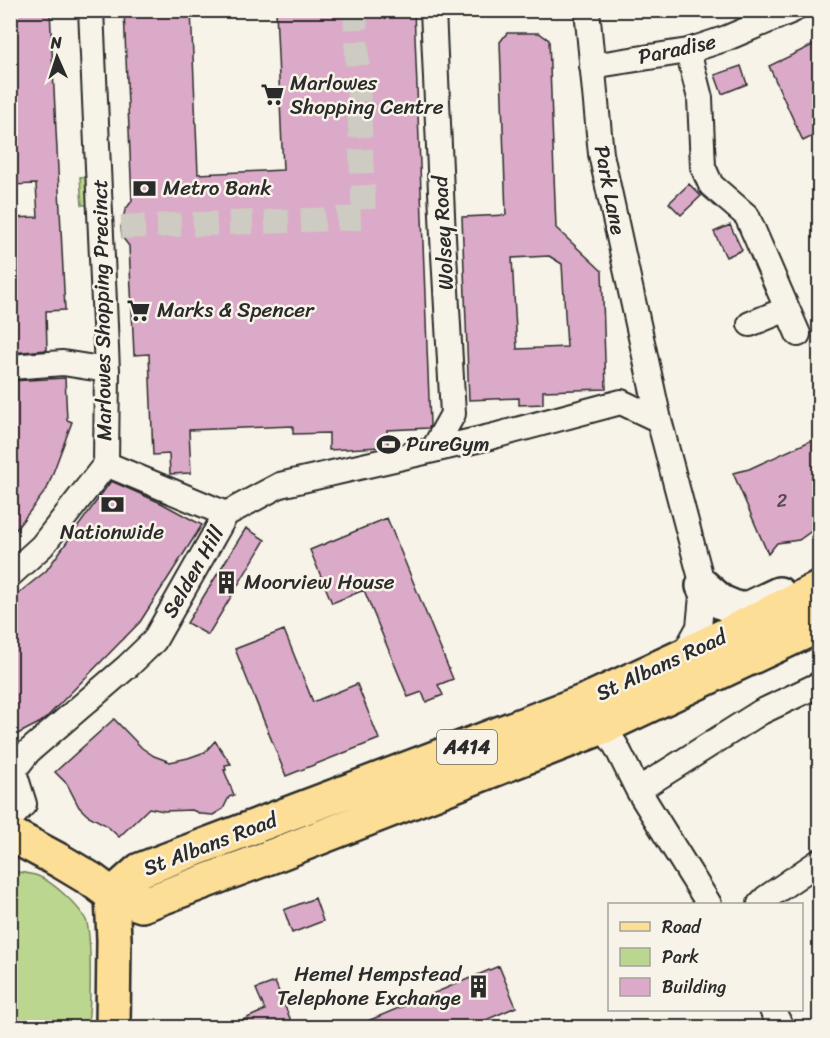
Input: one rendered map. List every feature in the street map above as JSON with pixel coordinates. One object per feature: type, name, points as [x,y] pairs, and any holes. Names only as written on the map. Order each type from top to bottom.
[{"type":"main road","name":"St Albans Road","points":[[819,588],[683,656],[518,727],[140,870],[112,895],[142,905],[286,851],[603,727],[819,625]]},
{"type":"main road","name":"A414","points":[[379,779],[434,776],[573,725],[603,727],[599,714],[639,676]]},
{"type":"main road","name":"A414","points":[[10,834],[82,874],[112,895]]},
{"type":"main road","points":[[112,895],[113,1028]]},
{"type":"street","name":"Marlowes Shopping Precinct","points":[[10,575],[42,546],[106,464],[111,227],[91,10]]},
{"type":"street","name":"Wolsey Road","points":[[433,10],[453,414]]},
{"type":"street","name":"Park Lane","points":[[587,10],[601,154],[659,420],[703,586]]},
{"type":"street","name":"Paradise","points":[[592,66],[688,51],[727,38],[793,10]]},
{"type":"street","points":[[688,51],[700,98],[703,167],[711,185],[747,216],[798,334]]},
{"type":"street","points":[[750,324],[787,309]]},
{"type":"street","points":[[10,367],[63,363],[107,370]]},
{"type":"street","points":[[647,366],[621,402],[659,420]]},
{"type":"street","name":"Selden Hill","points":[[10,819],[24,804],[12,774],[28,752],[154,641],[226,514],[280,485],[490,437],[621,402]]},
{"type":"street","points":[[433,450],[453,414],[490,437]]},
{"type":"street","points":[[106,464],[226,514]]},
{"type":"street","points":[[703,586],[721,603],[742,611],[804,582],[819,578]]},
{"type":"street","points":[[683,656],[699,627],[703,586]]},
{"type":"street","points":[[638,790],[761,712],[819,684]]},
{"type":"street","points":[[603,727],[616,746],[638,790],[708,903]]},
{"type":"street","points":[[761,903],[819,861]]},
{"type":"street","points":[[773,1011],[782,1028]]},
{"type":"green space","points":[[97,176],[98,205],[82,205],[80,177]]},
{"type":"green space","points":[[11,871],[35,875],[51,883],[72,902],[86,920],[90,973],[87,1027],[11,1027]]},
{"type":"building","points":[[10,10],[50,10],[65,310],[46,311],[47,350],[10,353],[10,218],[38,217],[36,184],[10,185]]},
{"type":"building","points":[[124,10],[191,10],[198,174],[283,170],[276,10],[414,10],[429,428],[387,430],[388,446],[329,450],[329,433],[293,434],[293,426],[189,430],[191,473],[170,474],[169,454],[153,455],[149,354],[134,355],[129,246],[122,237],[121,227],[125,210],[132,201]]},
{"type":"building","points":[[507,33],[539,33],[549,40],[556,228],[602,271],[606,389],[543,391],[543,404],[519,405],[519,398],[469,400],[462,217],[506,215],[500,42]],"holes":[[[549,256],[562,264],[567,347],[517,349],[512,258]]]},
{"type":"building","points":[[819,42],[819,133],[803,141],[769,66]]},
{"type":"building","points":[[741,66],[747,84],[722,94],[715,75]]},
{"type":"building","points":[[689,184],[701,196],[681,215],[669,203]]},
{"type":"building","points":[[730,225],[742,250],[726,257],[714,232]]},
{"type":"building","points":[[65,378],[67,420],[72,422],[47,489],[10,537],[10,381]]},
{"type":"building","points":[[819,437],[819,529],[813,530],[799,540],[777,543],[768,554],[733,473],[749,469]]},
{"type":"building","points":[[111,481],[161,503],[202,525],[140,622],[46,718],[10,738],[10,600],[46,571]]},
{"type":"building","points":[[387,518],[453,679],[438,685],[443,695],[426,702],[422,692],[408,697],[364,590],[332,603],[310,550]]},
{"type":"building","name":"Moorview House","points":[[246,528],[265,540],[208,635],[187,623]]},
{"type":"building","points":[[284,630],[313,702],[357,684],[379,739],[286,776],[235,649]]},
{"type":"building","points":[[114,719],[142,748],[170,762],[205,752],[215,741],[231,764],[225,765],[226,770],[224,770],[234,795],[229,797],[223,809],[213,815],[201,814],[192,810],[164,811],[149,808],[119,837],[79,807],[67,784],[55,772]]},
{"type":"building","points":[[315,898],[323,921],[292,933],[284,910]]},
{"type":"building","name":"Hemel Hempstead Telephone Exchange","points":[[499,966],[516,1007],[467,1028],[351,1028]]},
{"type":"building","name":"Hemel Hempstead Telephone Exchange","points":[[275,982],[294,1028],[225,1028],[265,1010],[256,989]]},
{"type":"tunnel","points":[[121,227],[364,218],[355,10]]},
{"type":"place","name":"Marlowes Shopping Centre","points":[[272,95]]},
{"type":"place","name":"Metro Bank","points":[[145,188]]},
{"type":"place","name":"Marks & Spencer","points":[[139,310]]},
{"type":"place","name":"PureGym","points":[[388,444]]},
{"type":"place","name":"Nationwide","points":[[112,504]]},
{"type":"place","name":"Moorview House","points":[[226,582]]},
{"type":"place","name":"Hemel Hempstead Telephone Exchange","points":[[479,986]]}]
